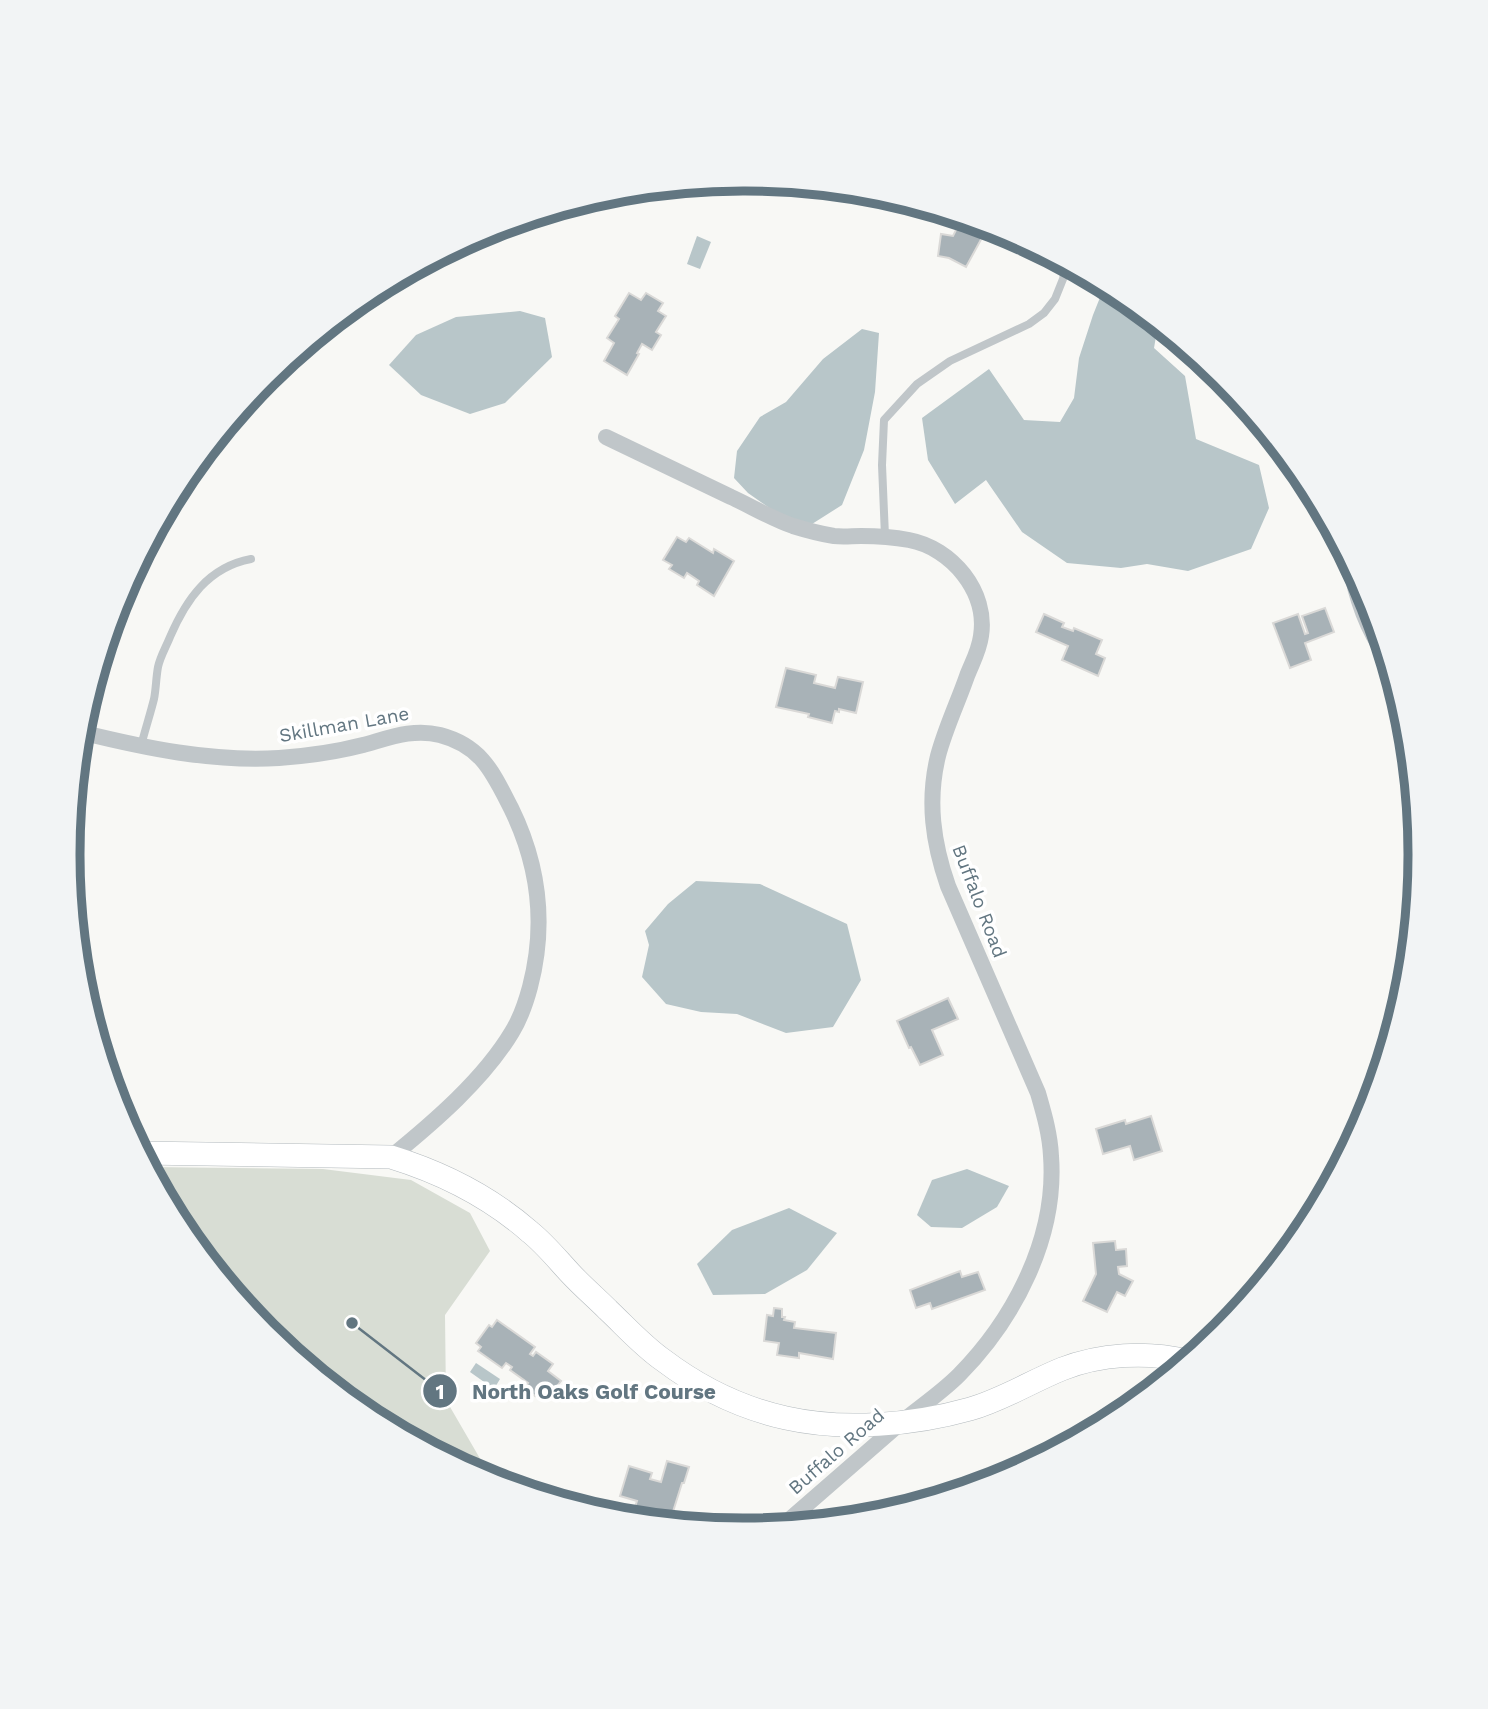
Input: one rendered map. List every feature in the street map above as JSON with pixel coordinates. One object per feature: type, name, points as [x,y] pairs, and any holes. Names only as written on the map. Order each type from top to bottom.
[{"type":"street","name":"Buffalo Road","points":[[606,437],[792,526],[835,536],[885,536],[931,547],[961,570],[978,598],[982,616],[978,652],[939,754],[933,781],[933,834],[938,859],[948,886],[1038,1093],[1047,1125],[1051,1155],[1051,1188],[1047,1217],[1040,1243],[1019,1292],[989,1340],[932,1400],[902,1421],[793,1516]]},
{"type":"street","name":"Skillman Lane","points":[[91,735],[195,755],[279,758],[320,753],[401,734],[421,732],[456,741],[474,751],[497,778],[521,829],[537,886],[538,945],[526,1000],[513,1031],[484,1069],[429,1126],[391,1157]]},
{"type":"street","points":[[152,1153],[391,1157],[421,1166],[481,1196],[531,1232],[661,1359],[687,1378],[751,1408],[788,1418],[825,1424],[863,1425],[935,1417],[970,1409],[1063,1369],[1091,1361],[1120,1356],[1174,1359]]},
{"type":"lane","points":[[885,536],[881,465],[884,420],[917,384],[950,361],[1029,324],[1044,313],[1055,299],[1064,274]]},
{"type":"lane","points":[[141,746],[159,665],[185,607],[205,580],[220,570],[251,559]]},
{"type":"shaded area","points":[[697,236],[711,242],[700,269],[687,264]]},
{"type":"shaded area","points":[[1101,295],[1156,335],[1154,348],[1185,376],[1196,439],[1259,465],[1269,508],[1251,549],[1188,571],[1147,564],[1121,568],[1067,563],[1022,532],[986,480],[955,504],[928,460],[922,418],[989,369],[1024,420],[1060,422],[1074,398],[1079,358]]},
{"type":"shaded area","points":[[520,311],[545,318],[552,357],[505,403],[470,414],[421,395],[389,365],[416,335],[456,317]]},
{"type":"shaded area","points":[[862,329],[879,333],[875,392],[864,450],[842,505],[812,524],[785,519],[748,493],[734,478],[737,451],[760,417],[786,402],[823,359]]},
{"type":"shaded area","points":[[696,881],[760,884],[847,924],[861,980],[833,1027],[786,1033],[737,1014],[701,1012],[666,1004],[642,977],[649,945],[645,931],[668,904]]},
{"type":"shaded area","points":[[159,1167],[323,1169],[411,1180],[470,1213],[490,1251],[445,1315],[446,1400],[482,1462],[451,1450],[375,1406],[340,1381],[275,1324],[245,1292],[192,1223]]},
{"type":"shaded area","points":[[967,1169],[1009,1186],[997,1207],[962,1228],[931,1227],[917,1215],[932,1180]]},
{"type":"shaded area","points":[[789,1208],[837,1233],[807,1270],[765,1294],[713,1295],[697,1264],[732,1230]]},
{"type":"shaded area","points":[[476,1363],[500,1379],[494,1389],[470,1372]]},
{"type":"building","points":[[958,226],[983,236],[966,267],[949,258],[938,256],[941,234],[953,236]]},
{"type":"building","points":[[629,293],[641,300],[646,293],[663,303],[658,311],[666,316],[656,332],[661,335],[652,350],[642,344],[627,375],[604,361],[614,343],[607,338],[619,319],[615,316]]},
{"type":"building","points":[[677,537],[686,542],[689,538],[713,553],[714,549],[734,561],[714,596],[697,585],[699,581],[687,573],[684,578],[669,569],[672,565],[663,560]]},
{"type":"building","points":[[1325,608],[1334,632],[1305,643],[1311,660],[1290,668],[1273,623],[1298,614],[1305,634],[1308,633],[1302,616]]},
{"type":"building","points":[[1044,614],[1064,623],[1062,627],[1073,631],[1074,628],[1102,640],[1096,654],[1105,658],[1098,676],[1062,660],[1068,646],[1036,632]]},
{"type":"building","points":[[786,668],[816,675],[814,683],[835,688],[838,677],[863,682],[856,713],[839,709],[839,712],[835,711],[832,723],[808,717],[809,714],[776,707]]},
{"type":"building","points":[[948,998],[958,1019],[932,1030],[943,1055],[920,1065],[897,1021]]},
{"type":"building","points":[[1151,1116],[1162,1151],[1134,1160],[1130,1146],[1103,1154],[1096,1129]]},
{"type":"building","points":[[1115,1241],[1116,1250],[1126,1249],[1127,1266],[1118,1267],[1119,1274],[1133,1281],[1125,1296],[1117,1292],[1107,1312],[1083,1301],[1096,1274],[1093,1243]]},
{"type":"building","points":[[960,1271],[962,1277],[978,1272],[985,1290],[932,1309],[930,1303],[916,1308],[910,1290]]},
{"type":"building","points":[[774,1308],[782,1309],[784,1320],[795,1322],[794,1328],[836,1333],[833,1359],[799,1353],[799,1358],[777,1355],[779,1343],[764,1341],[767,1315],[773,1316]]},
{"type":"building","points":[[497,1320],[535,1347],[530,1354],[533,1356],[536,1352],[553,1364],[548,1371],[561,1381],[548,1398],[538,1391],[535,1396],[524,1388],[528,1383],[510,1370],[512,1367],[506,1363],[502,1368],[478,1351],[481,1347],[476,1343],[489,1325],[492,1327]]},
{"type":"building","points":[[667,1461],[689,1467],[672,1514],[635,1507],[637,1501],[620,1496],[629,1466],[652,1473],[650,1479],[661,1482]]},
{"type":"place","name":"North Oaks Golf Course","points":[[352,1323]]}]
